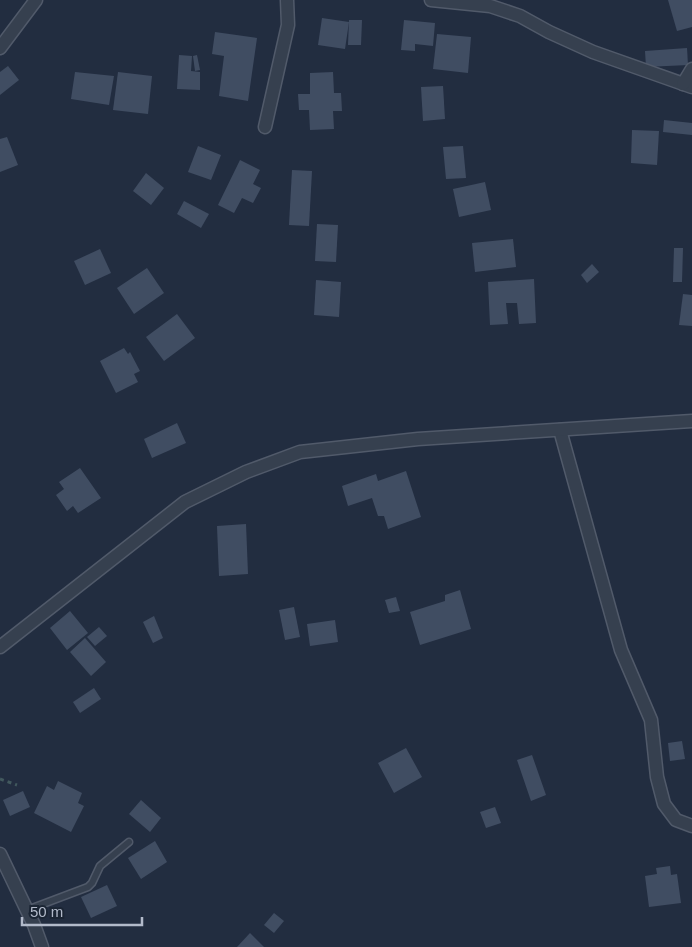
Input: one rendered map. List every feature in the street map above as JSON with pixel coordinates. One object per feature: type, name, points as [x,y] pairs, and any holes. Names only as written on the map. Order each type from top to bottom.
[{"type":"street","points":[[0,48],[36,0]]},
{"type":"street","points":[[266,127],[288,25],[286,0]]},
{"type":"street","points":[[432,0],[490,6],[520,16],[548,32],[593,52],[688,85],[692,69]]},
{"type":"street","points":[[0,647],[185,502],[246,472],[300,452],[418,439],[692,420]]},
{"type":"street","points":[[560,430],[622,650],[651,720],[657,777],[664,804],[676,820],[692,826]]},
{"type":"street","points":[[0,854],[27,910],[42,947]]},
{"type":"lane","points":[[27,910],[88,887],[92,884],[100,866],[129,842]]},
{"type":"path","points":[[0,779],[17,784]]},
{"type":"building","points":[[668,0],[692,0],[692,27],[677,31]]},
{"type":"building","points":[[322,18],[349,22],[345,49],[318,45]]},
{"type":"building","points":[[349,20],[362,20],[361,45],[348,45]]},
{"type":"building","points":[[404,20],[435,23],[433,46],[415,44],[415,51],[401,50]]},
{"type":"building","points":[[215,32],[257,38],[248,101],[219,96],[224,56],[212,54]]},
{"type":"building","points":[[437,34],[471,37],[468,73],[433,69]]},
{"type":"building","points":[[687,48],[688,65],[646,67],[645,51]]},
{"type":"building","points":[[179,55],[192,56],[191,71],[200,72],[200,90],[177,89]]},
{"type":"building","points":[[197,55],[200,70],[195,71],[193,56]]},
{"type":"building","points":[[8,66],[19,80],[0,95],[0,72]]},
{"type":"building","points":[[75,72],[114,76],[109,105],[71,99]]},
{"type":"building","points":[[118,72],[152,76],[148,114],[113,110]]},
{"type":"building","points":[[333,72],[334,93],[341,93],[342,111],[333,111],[334,129],[310,130],[309,110],[299,110],[298,94],[310,94],[310,73]]},
{"type":"building","points":[[443,86],[445,119],[423,121],[421,87]]},
{"type":"building","points":[[664,120],[692,123],[692,135],[663,132]]},
{"type":"building","points":[[632,130],[659,131],[657,165],[631,163]]},
{"type":"building","points":[[7,137],[18,165],[0,172],[0,139]]},
{"type":"building","points":[[198,146],[221,155],[211,180],[188,172]]},
{"type":"building","points":[[463,146],[466,178],[446,179],[443,147]]},
{"type":"building","points":[[240,160],[260,170],[253,184],[261,188],[253,203],[242,198],[234,213],[218,205]]},
{"type":"building","points":[[292,170],[312,171],[309,226],[289,225]]},
{"type":"building","points":[[146,173],[164,188],[151,205],[133,191]]},
{"type":"building","points":[[485,182],[491,210],[459,217],[453,189]]},
{"type":"building","points":[[184,201],[209,214],[201,228],[177,214]]},
{"type":"building","points":[[317,224],[338,225],[336,262],[315,261]]},
{"type":"building","points":[[513,239],[516,267],[475,272],[472,243]]},
{"type":"building","points":[[674,248],[683,248],[682,282],[673,282]]},
{"type":"building","points":[[100,249],[111,273],[85,285],[74,261]]},
{"type":"building","points":[[592,264],[599,272],[587,283],[581,275]]},
{"type":"building","points":[[147,268],[164,293],[134,314],[117,288]]},
{"type":"building","points":[[534,279],[536,323],[519,324],[517,303],[506,303],[508,324],[490,325],[488,282]]},
{"type":"building","points":[[316,280],[341,282],[339,317],[314,315]]},
{"type":"building","points":[[683,294],[692,295],[692,326],[679,325]]},
{"type":"building","points":[[177,314],[195,338],[164,361],[146,337]]},
{"type":"building","points":[[124,348],[128,354],[130,352],[140,371],[134,374],[138,382],[116,393],[100,361]]},
{"type":"building","points":[[177,423],[186,443],[152,458],[144,439]]},
{"type":"building","points":[[80,468],[101,498],[78,513],[73,506],[67,511],[56,495],[64,489],[59,482]]},
{"type":"building","points":[[406,471],[421,517],[388,529],[384,516],[378,516],[372,498],[348,506],[342,486],[376,474],[378,481]]},
{"type":"building","points":[[246,524],[248,574],[219,576],[217,526]]},
{"type":"building","points":[[460,590],[471,629],[420,645],[410,612],[445,601],[445,595]]},
{"type":"building","points":[[396,597],[400,611],[389,613],[385,600]]},
{"type":"building","points":[[294,607],[300,637],[285,640],[279,610]]},
{"type":"building","points":[[70,611],[88,633],[67,650],[50,628]]},
{"type":"building","points":[[154,616],[163,638],[153,643],[143,622]]},
{"type":"building","points":[[335,620],[338,642],[310,646],[307,624]]},
{"type":"building","points":[[99,627],[107,636],[95,646],[87,637]]},
{"type":"building","points":[[85,638],[106,662],[91,676],[70,652]]},
{"type":"building","points":[[94,688],[101,699],[80,713],[73,702]]},
{"type":"building","points":[[682,741],[685,759],[670,761],[668,743]]},
{"type":"building","points":[[406,748],[422,777],[394,793],[378,763]]},
{"type":"building","points":[[532,755],[546,795],[531,801],[517,760]]},
{"type":"building","points":[[58,781],[82,793],[78,803],[84,806],[71,832],[34,813],[47,786],[54,790]]},
{"type":"building","points":[[23,791],[30,807],[10,816],[3,800]]},
{"type":"building","points":[[141,800],[161,818],[150,832],[129,814]]},
{"type":"building","points":[[495,807],[501,823],[486,828],[480,812]]},
{"type":"building","points":[[155,841],[167,862],[141,879],[128,858]]},
{"type":"building","points":[[670,866],[671,875],[677,874],[681,903],[649,907],[645,876],[657,874],[656,868]]},
{"type":"building","points":[[107,885],[117,906],[91,918],[81,897]]},
{"type":"building","points":[[274,913],[284,921],[274,933],[264,925]]},
{"type":"building","points":[[250,933],[264,947],[237,947]]}]
